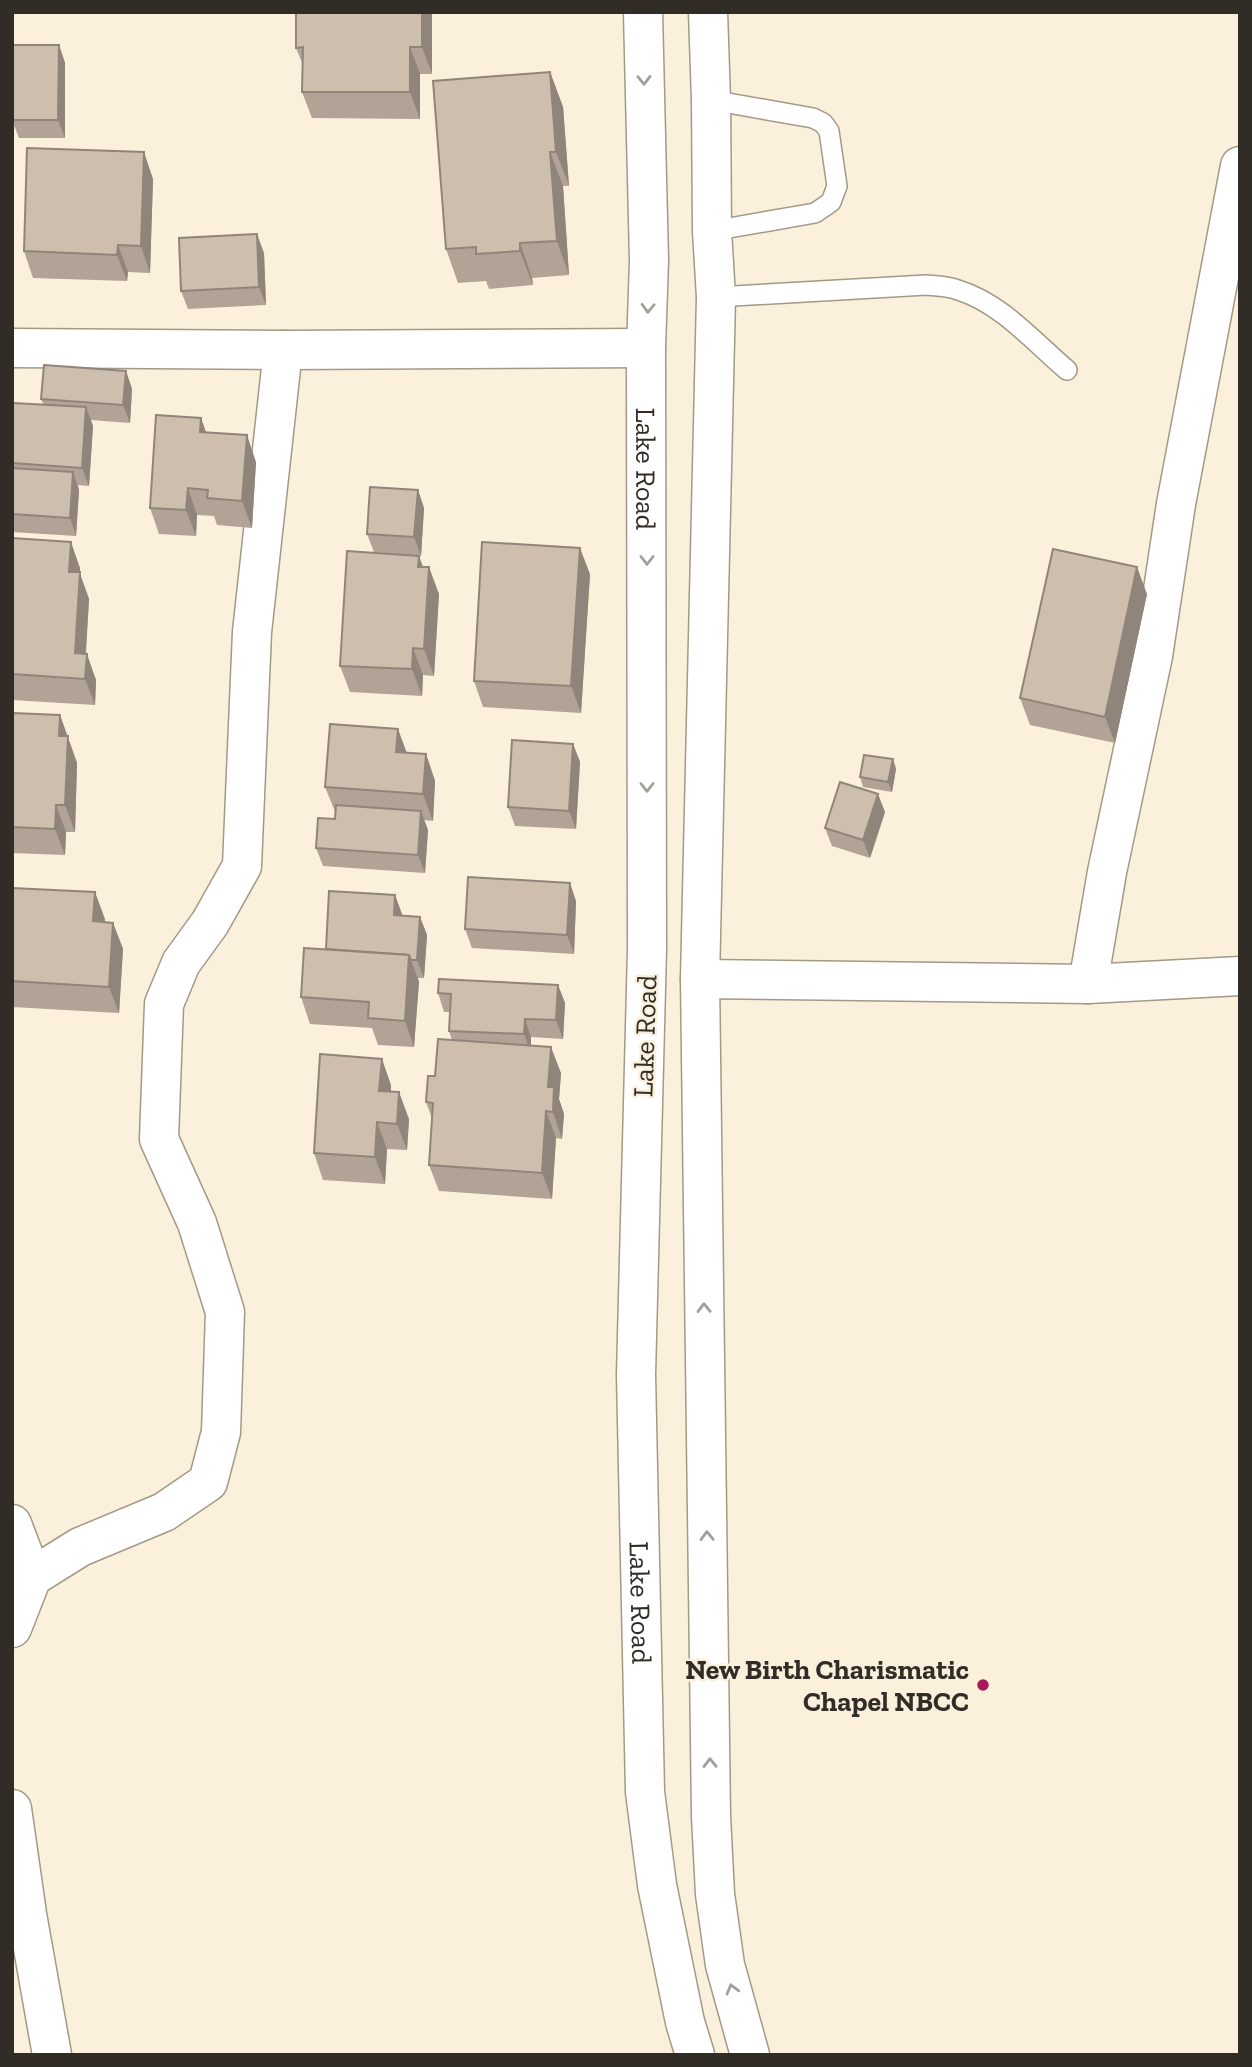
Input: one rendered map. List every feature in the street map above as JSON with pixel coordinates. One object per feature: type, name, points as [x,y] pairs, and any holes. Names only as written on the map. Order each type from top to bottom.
[{"type":"main road","name":"Lake Road","points":[[643,12],[649,261],[646,348],[647,949],[636,1375],[645,1792],[657,1885],[685,2022],[695,2055]]},
{"type":"main road","name":"Lake Road","points":[[708,12],[712,231],[716,298],[700,979],[711,1816],[715,1894],[725,1965],[750,2055]]},
{"type":"main road","points":[[1088,984],[1107,872],[1153,656],[1176,504],[1240,166]]},
{"type":"main road","points":[[12,348],[646,348]]},
{"type":"main road","points":[[12,1628],[32,1577],[80,1547],[164,1512],[208,1482],[221,1432],[225,1312],[197,1223],[159,1139],[164,1004],[181,963],[210,923],[242,866],[252,632],[283,350]]},
{"type":"main road","points":[[700,979],[1088,984],[1240,976]]},
{"type":"main road","points":[[12,1524],[32,1577]]},
{"type":"main road","points":[[12,1809],[52,2055]]},
{"type":"lane","points":[[711,100],[813,118],[823,123],[829,131],[837,186],[831,202],[815,213],[712,231]]},
{"type":"lane","points":[[716,298],[926,285],[947,287],[960,290],[1002,313],[1067,370]]},
{"type":"building","points":[[296,12],[422,12],[422,47],[410,47],[410,92],[302,92],[303,47],[296,48]]},
{"type":"building","points":[[13,45],[59,45],[58,120],[12,120]]},
{"type":"building","points":[[550,72],[556,152],[550,152],[557,241],[520,243],[520,251],[476,254],[476,247],[446,249],[433,81]]},
{"type":"building","points":[[27,148],[144,152],[141,246],[118,245],[117,255],[24,251]]},
{"type":"building","points":[[257,234],[259,287],[181,291],[179,238]]},
{"type":"building","points":[[44,365],[126,371],[123,405],[41,399]]},
{"type":"building","points":[[13,403],[86,407],[82,468],[12,463]]},
{"type":"building","points":[[156,415],[201,418],[200,432],[247,435],[242,501],[207,498],[208,490],[188,488],[186,510],[150,508]]},
{"type":"building","points":[[12,468],[73,472],[70,518],[12,514]]},
{"type":"building","points":[[370,487],[418,490],[414,537],[367,534]]},
{"type":"building","points":[[12,538],[71,542],[69,572],[80,572],[75,653],[87,654],[85,679],[12,674]]},
{"type":"building","points":[[482,542],[580,548],[571,686],[474,681]]},
{"type":"building","points":[[1053,549],[1137,567],[1105,717],[1020,698]]},
{"type":"building","points":[[347,551],[419,556],[418,567],[429,567],[424,649],[413,648],[412,669],[340,666]]},
{"type":"building","points":[[12,713],[60,715],[59,736],[68,736],[65,805],[56,805],[55,829],[12,827]]},
{"type":"building","points":[[330,724],[398,729],[396,752],[426,754],[423,794],[325,787]]},
{"type":"building","points":[[512,740],[573,744],[569,811],[508,807]]},
{"type":"building","points":[[864,755],[893,759],[888,782],[860,777]]},
{"type":"building","points":[[840,782],[878,794],[863,840],[825,828]]},
{"type":"building","points":[[336,805],[421,811],[418,855],[316,848],[318,818],[335,819]]},
{"type":"building","points":[[468,877],[570,883],[567,935],[465,929]]},
{"type":"building","points":[[12,888],[95,892],[93,921],[113,923],[109,987],[12,981]]},
{"type":"building","points":[[329,891],[395,895],[394,915],[420,917],[417,960],[411,960],[409,955],[326,949]]},
{"type":"building","points":[[304,948],[409,955],[405,1021],[368,1018],[369,1002],[301,997]]},
{"type":"building","points":[[439,979],[558,985],[556,1020],[525,1019],[524,1034],[449,1031],[451,994],[438,993]]},
{"type":"building","points":[[438,1039],[551,1047],[548,1087],[554,1087],[553,1112],[546,1111],[542,1173],[429,1165],[433,1103],[426,1102],[428,1076],[435,1076]]},
{"type":"building","points":[[320,1054],[382,1059],[379,1091],[399,1092],[397,1124],[377,1122],[375,1157],[314,1153]]},
{"type":"place","name":"New Birth Charismatic Chapel NBCC","points":[[983,1685]]}]
